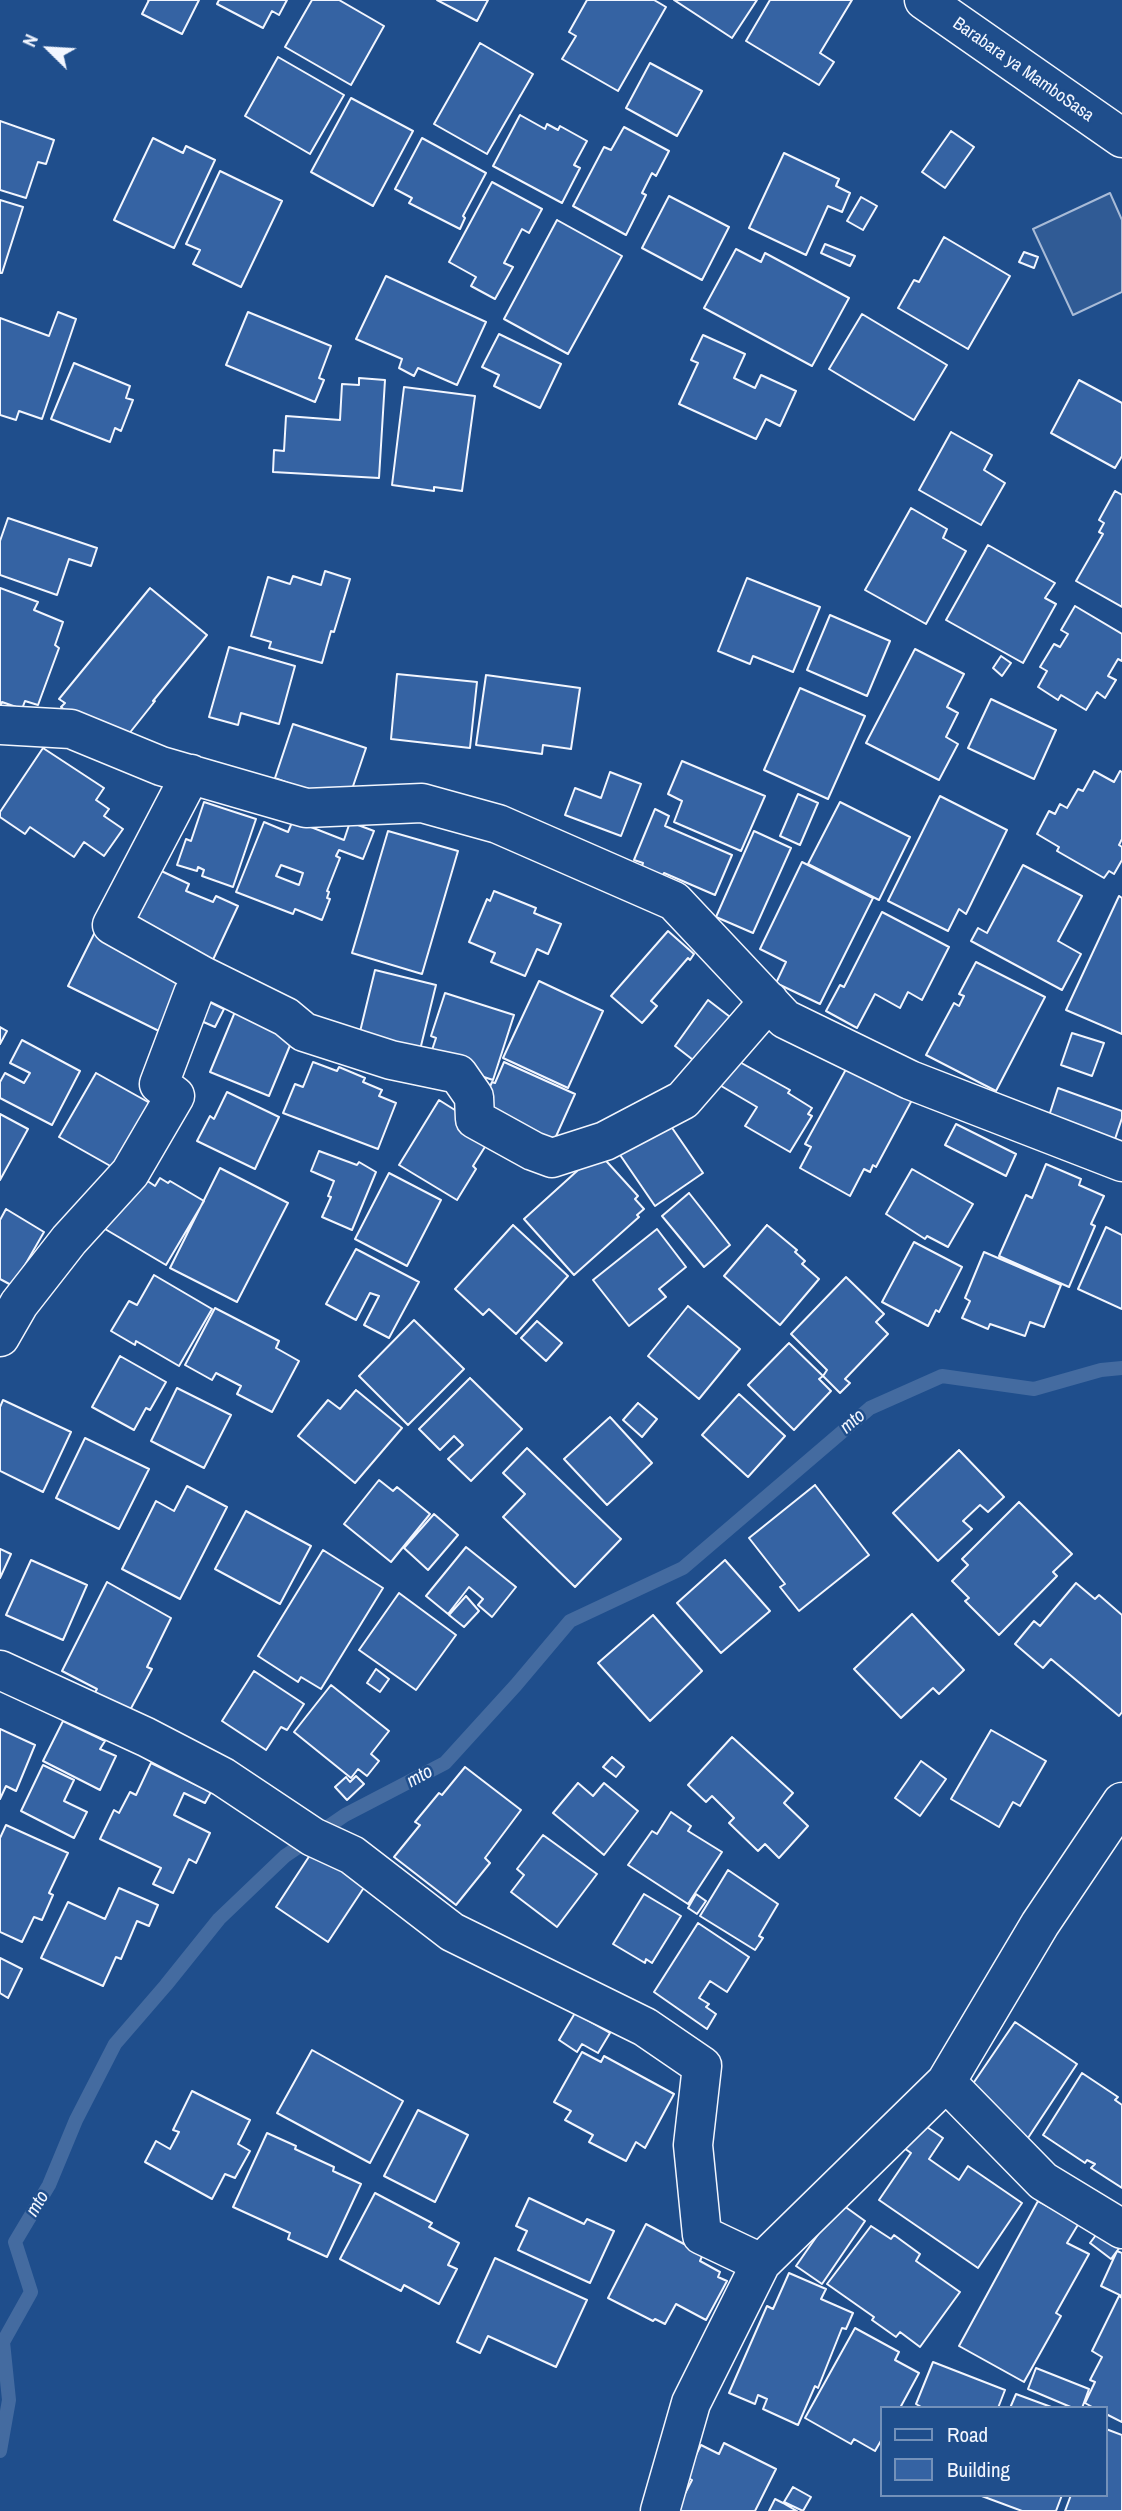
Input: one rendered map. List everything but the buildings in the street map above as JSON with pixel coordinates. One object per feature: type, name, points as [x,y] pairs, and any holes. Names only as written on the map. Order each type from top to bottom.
[{"type":"street","name":"Barabara ya MamboSasa","points":[[924,0],[1122,138]]},
{"type":"street","points":[[0,725],[71,729],[161,766],[306,808],[422,803],[498,824],[674,901],[785,1018],[910,1080],[1122,1162]]},
{"type":"street","points":[[191,774],[112,925],[203,976],[286,1017],[304,1032],[391,1060],[458,1074],[474,1097],[475,1118],[533,1151],[552,1158],[605,1141],[683,1100],[769,1001]]},
{"type":"street","points":[[0,1337],[19,1304],[69,1240],[130,1174],[175,1096],[159,1084],[203,976]]},
{"type":"street","points":[[0,1670],[146,1737],[223,1777],[313,1837],[352,1855],[452,1932],[645,2027],[702,2066],[693,2145],[702,2235],[761,2263]]},
{"type":"street","points":[[660,2511],[691,2403],[761,2263],[946,2082],[1040,1924],[1122,1802]]},
{"type":"street","points":[[946,2082],[1043,2181],[1122,2229]]},
{"type":"shaded area","points":[[1110,193],[1122,220],[1122,292],[1073,315],[1033,229]]},
{"type":"waterway","name":"mto","points":[[0,2451],[9,2400],[3,2342],[31,2292],[15,2242],[49,2185],[76,2120],[115,2044],[219,1919],[285,1856],[345,1815],[445,1763],[570,1621],[683,1568],[870,1408],[942,1376],[1034,1389],[1101,1370],[1122,1368]]}]
